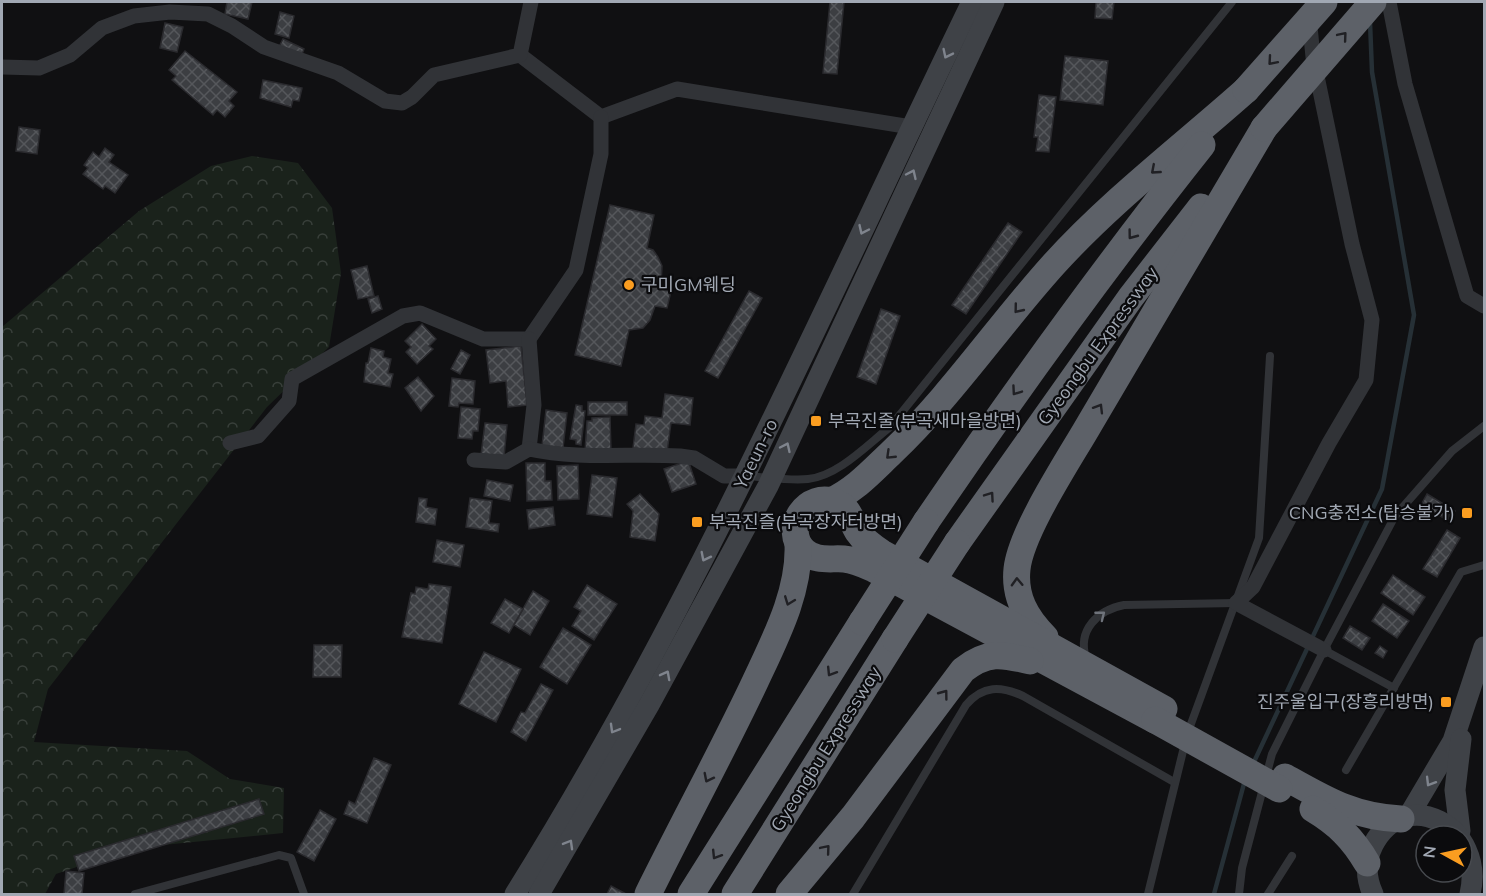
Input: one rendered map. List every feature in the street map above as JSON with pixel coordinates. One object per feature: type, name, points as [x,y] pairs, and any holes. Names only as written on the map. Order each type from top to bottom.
[{"type":"highway","name":"Gyeongbu Expressway","points":[[691,894],[926,522],[1049,346],[1147,214],[1246,90],[1324,2]]},
{"type":"highway","name":"Gyeongbu Expressway","points":[[735,894],[957,543],[1131,297],[1264,128],[1373,2]]},
{"type":"highway","points":[[648,894],[726,744],[770,648],[792,591],[798,566],[795,529],[800,513],[817,501],[831,501],[850,491],[913,433],[983,352],[1054,264],[1093,225],[1246,90]]},
{"type":"highway","points":[[1059,660],[1018,597],[1017,567],[1021,549],[1068,460],[1264,128]]},
{"type":"highway","points":[[831,501],[846,510],[853,533],[859,534],[882,553],[1059,660]]},
{"type":"highway","points":[[798,544],[813,557],[839,555],[874,569],[1059,660],[1282,783],[1365,816],[1405,818]]},
{"type":"highway","points":[[789,894],[853,817],[963,670],[977,659],[1001,656],[1059,660],[1089,667],[1160,715]]},
{"type":"highway","points":[[1282,783],[1342,828],[1356,843],[1370,885]]},
{"type":"main road","name":"Yaeun-ro","points":[[515,894],[618,722],[745,476],[972,2]]},
{"type":"main road","name":"Yaeun-ro","points":[[539,894],[649,705],[772,477],[994,2]]},
{"type":"main road","points":[[1370,885],[1378,837],[1405,818],[1443,762],[1471,691],[1485,647]]},
{"type":"main road","points":[[1459,824],[1455,790],[1456,769],[1471,691]]},
{"type":"main road","points":[[1405,818],[1437,818],[1448,824]]},
{"type":"main road","points":[[1474,855],[1476,873],[1474,880]]},
{"type":"street","points":[[520,55],[531,2]]},
{"type":"street","points":[[1308,2],[1313,57],[1352,244],[1372,320],[1366,380],[1329,443],[1252,587],[1236,603],[1324,650]]},
{"type":"street","points":[[1389,2],[1405,84],[1467,296],[1485,306]]},
{"type":"street","points":[[2,67],[39,68],[70,55],[102,28],[134,16],[170,12],[208,14],[232,26],[264,47],[338,73],[385,101],[402,103],[412,98],[434,75],[520,55]]},
{"type":"street","points":[[520,55],[601,117]]},
{"type":"street","points":[[601,117],[676,89],[911,127]]},
{"type":"street","points":[[529,449],[534,405],[530,339],[576,270],[601,154],[601,117]]},
{"type":"street","points":[[230,443],[258,436],[289,401],[292,379],[403,316],[420,313],[483,339],[530,339]]},
{"type":"street","points":[[474,460],[506,462],[529,449],[553,454],[592,457],[638,455],[687,457],[693,458],[724,476],[745,476]]},
{"type":"lane","points":[[745,476],[800,479],[819,477],[850,458],[890,427],[1232,2]]},
{"type":"lane","points":[[1148,894],[1190,725],[1259,538],[1270,357]]},
{"type":"lane","points":[[1239,894],[1242,868],[1272,754],[1324,650],[1395,516],[1452,451],[1485,426]]},
{"type":"lane","points":[[1346,770],[1461,572],[1485,565]]},
{"type":"lane","points":[[1089,667],[1084,652],[1086,634],[1094,620],[1107,609],[1124,605],[1236,603]]},
{"type":"lane","points":[[1324,650],[1394,688]]},
{"type":"lane","points":[[853,894],[966,705],[987,689],[1004,689],[1023,696],[1174,782]]},
{"type":"lane","points":[[135,894],[279,855],[291,858],[304,894]]},
{"type":"lane","points":[[1268,894],[1292,856]]},
{"type":"green space","points":[[252,156],[298,163],[332,208],[341,273],[329,347],[267,407],[48,689],[34,742],[187,751],[230,779],[284,788],[283,833],[133,848],[56,874],[45,894],[2,894],[2,327],[139,211],[211,166]]},
{"type":"building","points":[[227,2],[252,2],[248,19],[225,14]]},
{"type":"building","points":[[830,2],[844,2],[837,74],[823,73]]},
{"type":"building","points":[[1096,2],[1114,2],[1112,19],[1095,18]]},
{"type":"building","points":[[280,12],[294,16],[289,38],[275,34]]},
{"type":"building","points":[[165,23],[183,27],[177,52],[160,48]]},
{"type":"building","points":[[283,39],[304,49],[301,57],[279,47]]},
{"type":"building","points":[[185,51],[237,92],[229,101],[234,106],[225,117],[217,110],[213,115],[172,80],[176,76],[169,70]]},
{"type":"building","points":[[1065,56],[1108,61],[1103,105],[1060,100]]},
{"type":"building","points":[[263,80],[302,88],[299,101],[293,100],[291,107],[260,98]]},
{"type":"building","points":[[1039,95],[1056,97],[1049,152],[1036,151],[1038,137],[1034,137]]},
{"type":"building","points":[[19,127],[40,130],[37,154],[16,151]]},
{"type":"building","points":[[105,148],[114,155],[109,162],[128,175],[115,193],[105,186],[103,189],[83,174],[88,168],[84,165],[93,152],[99,157]]},
{"type":"building","name":"구미GM웨딩","points":[[610,205],[654,215],[647,248],[653,250],[662,266],[661,284],[672,287],[667,308],[655,306],[650,320],[643,328],[629,330],[621,366],[575,355]]},
{"type":"building","points":[[1008,223],[1022,232],[966,314],[952,305]]},
{"type":"building","points":[[367,266],[374,296],[358,299],[351,270]]},
{"type":"building","points":[[749,291],[762,298],[718,378],[705,371]]},
{"type":"building","points":[[378,296],[382,309],[372,313],[368,299]]},
{"type":"building","points":[[881,309],[900,316],[876,384],[857,377]]},
{"type":"building","points":[[422,324],[436,339],[429,346],[433,349],[417,364],[406,352],[411,347],[405,341]]},
{"type":"building","points":[[521,346],[527,405],[508,407],[506,381],[490,383],[486,350]]},
{"type":"building","points":[[371,348],[384,351],[383,357],[391,359],[388,373],[393,374],[390,387],[364,382],[366,363],[368,363]]},
{"type":"building","points":[[461,350],[470,355],[460,374],[451,369]]},
{"type":"building","points":[[418,377],[434,396],[421,411],[405,388]]},
{"type":"building","points":[[452,378],[475,381],[473,404],[459,403],[458,407],[449,406]]},
{"type":"building","points":[[665,394],[693,398],[690,425],[671,423],[667,452],[633,448],[636,424],[644,425],[645,416],[662,418]]},
{"type":"building","points":[[588,402],[627,402],[627,415],[588,415]]},
{"type":"building","points":[[576,405],[582,406],[582,411],[585,411],[581,445],[576,444],[576,440],[570,439]]},
{"type":"building","points":[[461,407],[480,409],[478,431],[473,431],[472,439],[458,438]]},
{"type":"building","points":[[546,410],[567,413],[563,448],[542,446]]},
{"type":"building","points":[[610,417],[611,451],[585,452],[587,421],[592,421],[592,418]]},
{"type":"building","points":[[485,423],[507,425],[504,457],[481,455]]},
{"type":"building","points":[[685,462],[689,463],[696,484],[672,492],[664,469]]},
{"type":"building","points":[[526,463],[545,463],[545,481],[551,481],[552,500],[527,501]]},
{"type":"building","points":[[578,465],[579,499],[558,500],[557,466]]},
{"type":"building","points":[[592,475],[617,478],[612,517],[587,514]]},
{"type":"building","points":[[487,480],[513,485],[510,501],[484,496]]},
{"type":"building","points":[[640,494],[659,514],[655,541],[630,537],[633,511],[627,504]]},
{"type":"building","points":[[1427,494],[1455,511],[1449,521],[1421,505]]},
{"type":"building","points":[[419,498],[427,499],[426,507],[437,509],[435,525],[416,522]]},
{"type":"building","points":[[470,498],[492,501],[489,523],[499,524],[498,532],[466,527]]},
{"type":"building","points":[[553,507],[555,525],[529,529],[527,510]]},
{"type":"building","points":[[1447,530],[1460,538],[1437,577],[1423,569]]},
{"type":"building","points":[[437,540],[464,545],[460,567],[433,562]]},
{"type":"building","points":[[1393,575],[1425,597],[1413,615],[1381,593]]},
{"type":"building","points":[[429,584],[451,587],[442,643],[402,637],[411,593],[415,594],[416,587],[428,589]]},
{"type":"building","points":[[587,585],[617,604],[594,640],[572,626],[581,611],[574,607]]},
{"type":"building","points":[[533,591],[549,601],[530,635],[514,625]]},
{"type":"building","points":[[505,599],[523,609],[509,633],[491,623]]},
{"type":"building","points":[[1383,604],[1409,621],[1397,638],[1372,621]]},
{"type":"building","points":[[1350,626],[1370,638],[1362,650],[1343,638]]},
{"type":"building","points":[[563,628],[591,645],[567,684],[540,667]]},
{"type":"building","points":[[314,645],[342,645],[341,677],[313,677]]},
{"type":"building","points":[[1380,646],[1387,651],[1383,658],[1375,653]]},
{"type":"building","points":[[484,652],[521,669],[496,722],[459,704]]},
{"type":"building","points":[[541,684],[553,690],[526,741],[511,732],[521,712],[525,713]]},
{"type":"building","points":[[374,758],[391,765],[367,823],[344,814],[349,801],[355,804]]},
{"type":"building","points":[[259,799],[264,814],[79,871],[74,856]]},
{"type":"building","points":[[320,810],[336,819],[314,861],[297,852]]},
{"type":"building","points":[[66,871],[84,873],[82,894],[64,894]]},
{"type":"building","points":[[611,886],[626,894],[607,894]]},
{"type":"waterway","points":[[1253,764],[1382,489],[1414,315],[1372,72],[1370,22]]},
{"type":"waterway","points":[[1214,894],[1245,780]]},
{"type":"place","name":"구미GM웨딩","points":[[629,285]]},
{"type":"place","name":"부곡진줄(부곡새마을방면)","points":[[816,421]]},
{"type":"place","name":"CNG충전소(탑승불가)","points":[[1467,513]]},
{"type":"place","name":"부곡진즐(부곡장자터방면)","points":[[697,522]]},
{"type":"place","name":"진주울입구(장흥리방면)","points":[[1446,702]]}]
